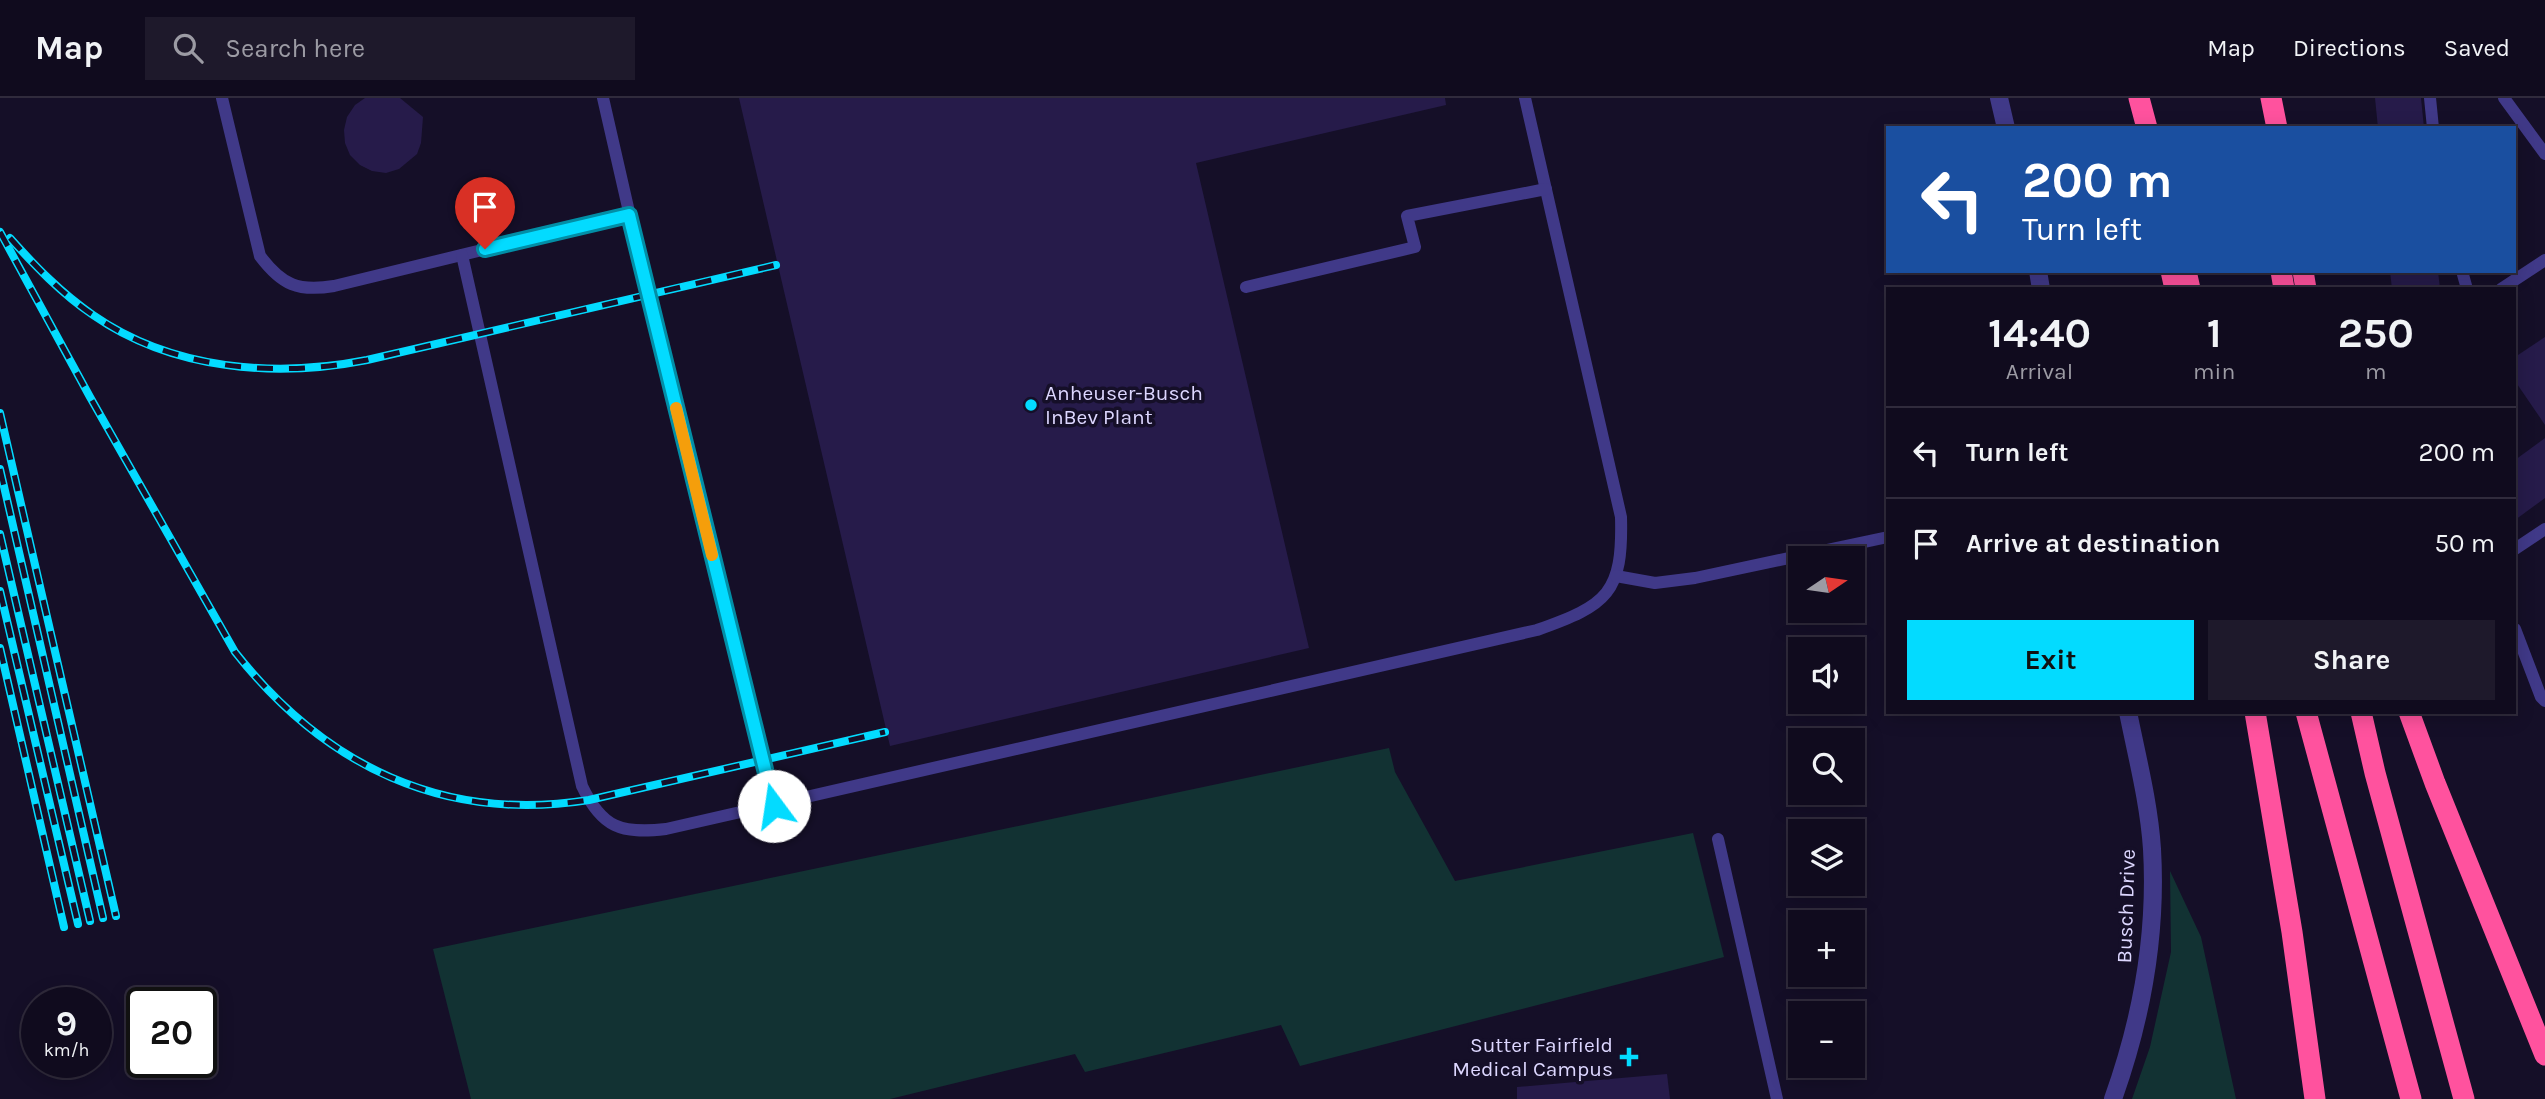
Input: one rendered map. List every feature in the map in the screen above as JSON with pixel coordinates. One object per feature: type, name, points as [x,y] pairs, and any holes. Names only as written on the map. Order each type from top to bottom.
[{"type":"highway","points":[[2137,98],[2141,126]]},
{"type":"highway","points":[[2137,98],[2146,126]]},
{"type":"highway","points":[[2263,98],[2266,126]]},
{"type":"highway","points":[[2271,98],[2277,126]]},
{"type":"highway","points":[[2255,714],[2292,932],[2315,1099]]},
{"type":"highway","points":[[2307,714],[2411,1099]]},
{"type":"highway","points":[[2361,714],[2463,1099]]},
{"type":"highway","points":[[2410,714],[2545,1055]]},
{"type":"street","points":[[1999,98],[2006,126]]},
{"type":"street","name":"Busch Drive","points":[[2113,1099],[2135,1034],[2148,969],[2152,909],[2152,847],[2128,714]]},
{"type":"lane","points":[[222,98],[260,256],[275,275],[296,287],[315,289],[629,215]]},
{"type":"lane","points":[[603,98],[629,215],[774,806]]},
{"type":"lane","points":[[461,255],[579,773],[589,800],[603,818],[619,829],[641,832],[690,825],[1538,630],[1579,614],[1613,585],[1621,551],[1620,517],[1525,98]]},
{"type":"lane","points":[[2430,98],[2433,126]]},
{"type":"lane","points":[[2504,98],[2545,154]]},
{"type":"lane","points":[[1246,287],[1415,247],[1407,216],[1546,188]]},
{"type":"lane","points":[[2504,287],[2545,260]]},
{"type":"lane","points":[[2516,548],[2545,529]]},
{"type":"lane","points":[[1616,576],[1655,583],[1695,578],[1886,537]]},
{"type":"lane","points":[[2516,632],[2541,697],[2545,701]]},
{"type":"lane","points":[[1718,839],[1777,1099]]},
{"type":"green space","points":[[1389,748],[1395,772],[1455,881],[1693,833],[1724,957],[1300,1066],[1281,1025],[1085,1072],[1075,1054],[890,1099],[471,1099],[433,949]]},
{"type":"green space","points":[[2170,871],[2201,937],[2236,1099],[2132,1099],[2150,1047],[2171,952]]},
{"type":"building","points":[[365,98],[400,98],[423,117],[421,143],[417,154],[399,169],[386,173],[372,171],[360,165],[350,155],[345,143],[347,117],[355,105]]},
{"type":"building","name":"Anheuser-Busch InBev Plant","points":[[739,98],[1445,98],[1446,105],[1196,163],[1309,648],[890,746]]},
{"type":"building","points":[[2375,98],[2421,98],[2424,126],[2378,126]]},
{"type":"building","points":[[2390,273],[2438,273],[2440,287],[2392,287]]},
{"type":"building","points":[[2545,337],[2545,425],[2516,382],[2516,356]]},
{"type":"building","points":[[2545,438],[2545,498],[2516,519],[2516,459]]},
{"type":"building","points":[[1667,1074],[1670,1099],[1517,1099],[1517,1087]]},
{"type":"railway","points":[[0,232],[235,652],[270,692],[308,726],[348,755],[391,777],[437,793],[485,803],[536,805],[589,800],[885,732]]},
{"type":"railway","points":[[10,238],[70,298],[124,333],[156,348],[190,358],[261,368],[296,368],[367,360],[776,265]]},
{"type":"railway","points":[[0,413],[116,916]]},
{"type":"railway","points":[[0,469],[103,918]]},
{"type":"railway","points":[[0,534],[90,921]]},
{"type":"railway","points":[[0,591],[78,924]]},
{"type":"railway","points":[[0,648],[64,927]]},
{"type":"slow traffic","points":[[676,408],[712,555]]},
{"type":"place","name":"Anheuser-Busch InBev Plant","points":[[1031,405]]},
{"type":"place","name":"Sutter Fairfield Medical Campus","points":[[1629,1057]]},
{"type":"route","points":[[485,249],[629,215],[774,806]]}]
